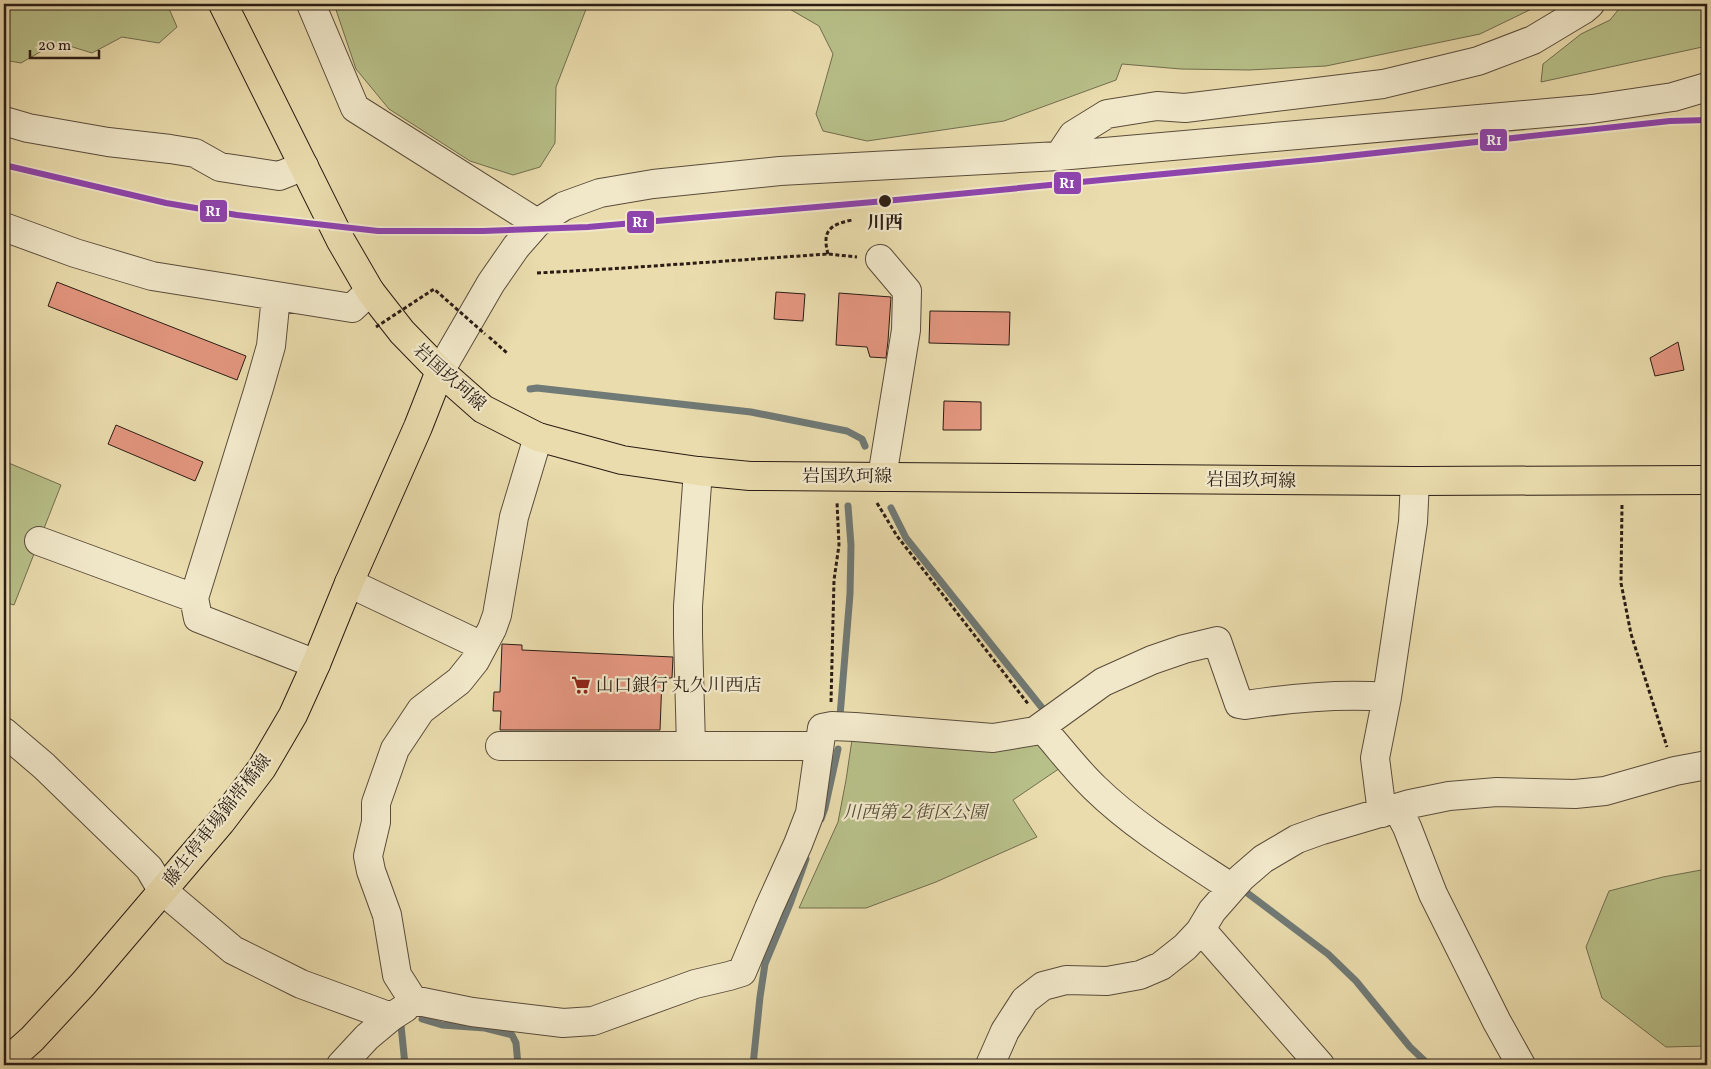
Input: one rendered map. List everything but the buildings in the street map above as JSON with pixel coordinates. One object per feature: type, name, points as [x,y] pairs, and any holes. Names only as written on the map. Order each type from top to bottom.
[{"type":"main road","name":"岩国玖珂線","points":[[223,4],[341,241],[370,291],[402,332],[440,371],[483,409],[538,437],[622,460],[698,471],[878,487],[1621,479],[1707,480]]},
{"type":"main road","name":"藤生停車場錦帯橋線","points":[[4,1064],[32,1039],[83,984],[221,822],[262,768],[293,715],[316,664],[349,583],[418,427],[440,371]]},
{"type":"street","points":[[311,4],[355,108],[537,224]]},
{"type":"street","points":[[1059,156],[1073,136],[1108,114],[1157,106],[1185,108],[1384,84],[1478,62],[1533,40],[1590,4]]},
{"type":"street","points":[[440,371],[516,246],[537,224],[564,206],[600,193],[653,184],[780,171],[1059,156],[1592,109],[1673,97],[1707,87]]},
{"type":"street","points":[[4,120],[28,128],[108,142],[194,153],[220,168],[280,176],[304,166]]},
{"type":"street","points":[[4,227],[75,253],[152,276],[352,308],[370,291]]},
{"type":"street","points":[[878,487],[906,330],[907,292],[880,259]]},
{"type":"street","points":[[276,296],[270,346],[262,380],[194,598],[198,618],[316,664]]},
{"type":"street","points":[[538,437],[514,516],[497,615],[492,629],[475,661],[459,681],[421,710],[396,749],[376,802],[376,822],[368,856],[371,871],[388,915],[397,975],[413,1000],[472,1012],[563,1022],[592,1021],[695,984],[742,972],[810,813],[825,736]]},
{"type":"street","points":[[691,746],[688,626],[689,582],[698,471]]},
{"type":"street","points":[[1415,481],[1413,522],[1387,697],[1375,758],[1390,811],[1407,827],[1433,894],[1497,1022],[1521,1065]]},
{"type":"street","points":[[39,540],[194,598]]},
{"type":"street","points":[[349,583],[482,646]]},
{"type":"street","points":[[500,746],[691,746],[825,736],[993,738],[1034,731],[1103,682],[1152,660],[1216,641],[1239,704],[1245,705],[1282,699],[1387,697]]},
{"type":"street","points":[[1048,722],[1093,786],[1105,797],[1134,821],[1232,888]]},
{"type":"street","points":[[4,732],[44,766],[149,868],[162,890],[233,950],[301,984],[391,1016]]},
{"type":"street","points":[[990,1065],[1005,1031],[1026,1000],[1043,986],[1066,980],[1107,981],[1140,975],[1161,966],[1185,947],[1200,931],[1212,912],[1241,878],[1263,859],[1297,839],[1322,830],[1449,796],[1497,792],[1575,794],[1605,791],[1675,771],[1707,765]]},
{"type":"street","points":[[1200,931],[1206,935],[1320,1065]]},
{"type":"street","points":[[342,1065],[367,1037],[391,1016],[404,1010],[413,1000]]},
{"type":"path","points":[[828,254],[825,241],[830,228],[836,224],[852,220]]},
{"type":"path","points":[[537,273],[828,254],[880,259]]},
{"type":"path","points":[[376,327],[434,289],[507,353]]},
{"type":"path","points":[[1621,479],[1621,583],[1631,634],[1675,771]]},
{"type":"path","points":[[878,487],[880,511],[897,536],[1035,712],[1048,722]]},
{"type":"path","points":[[825,736],[831,708],[834,580],[839,545],[837,496]]},
{"type":"green space","points":[[4,4],[167,4],[177,27],[159,43],[122,37],[92,53],[63,44],[47,48],[21,63],[4,60]]},
{"type":"green space","points":[[334,4],[588,4],[556,87],[555,143],[540,167],[513,175],[470,161],[389,109],[356,69]]},
{"type":"green space","points":[[781,4],[998,4],[1009,7],[1014,4],[1542,4],[1480,34],[1326,66],[1249,70],[1181,69],[1122,64],[1116,80],[1004,121],[867,141],[823,131],[816,114],[833,54],[819,26]]},
{"type":"green space","points":[[1623,4],[1707,4],[1707,46],[1541,82],[1543,64],[1581,34],[1610,20]]},
{"type":"green space","points":[[4,461],[61,485],[14,605],[4,602]]},
{"type":"green space","name":"川西第２街区公園","points":[[853,733],[1034,740],[1063,766],[1013,800],[1037,837],[936,882],[866,908],[799,908],[838,822]]},
{"type":"green space","points":[[1707,869],[1707,1046],[1666,1047],[1602,998],[1586,947],[1609,891],[1663,877]]},
{"type":"waterway","points":[[530,389],[537,388],[751,412],[847,431],[862,439],[865,446]]},
{"type":"waterway","points":[[840,716],[850,594],[851,545],[848,506]]},
{"type":"waterway","points":[[891,508],[906,538],[1047,714]]},
{"type":"waterway","points":[[821,819],[838,749]]},
{"type":"waterway","points":[[753,1065],[765,964],[806,859]]},
{"type":"waterway","points":[[1242,889],[1328,954],[1356,981],[1410,1047],[1429,1065]]},
{"type":"waterway","points":[[422,1019],[442,1025],[485,1028],[512,1035],[516,1043],[518,1065]]},
{"type":"waterway","points":[[401,1025],[405,1065]]},
{"type":"transit line","name":"R1","points":[[4,165],[166,203],[237,215],[378,231],[483,231],[588,227],[885,201],[1320,159],[1670,121],[1707,120]]},
{"type":"place","name":"川西","points":[[885,201]]},
{"type":"place","name":"山口銀行 丸久川西店","points":[[581,685]]}]
